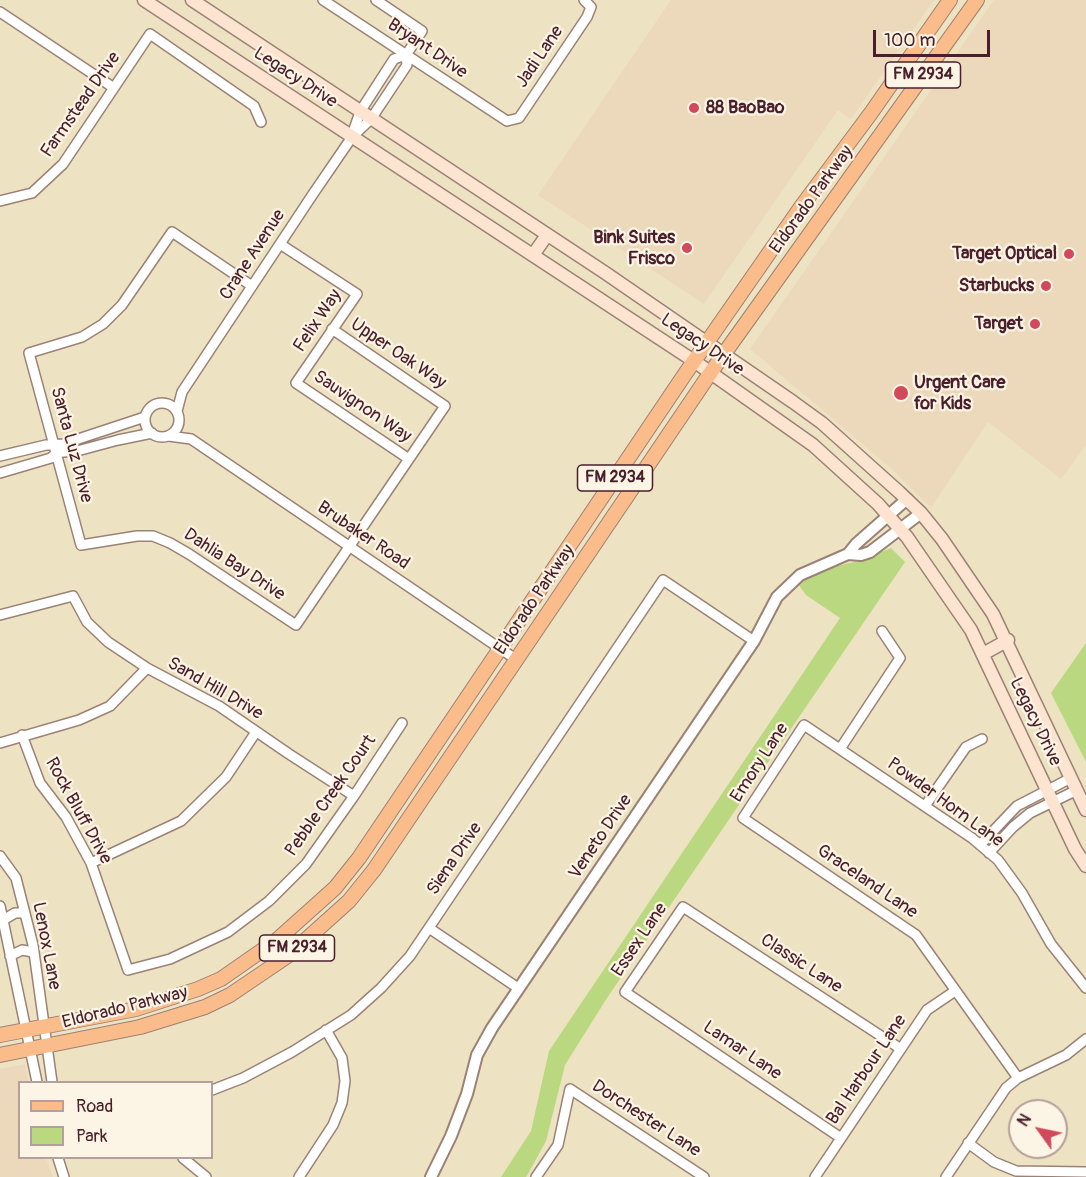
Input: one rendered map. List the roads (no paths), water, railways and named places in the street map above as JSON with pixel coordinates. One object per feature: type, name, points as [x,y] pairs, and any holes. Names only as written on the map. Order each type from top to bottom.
[{"type":"main road","name":"Legacy Drive","points":[[144,0],[711,372],[813,445],[878,504],[900,530],[971,630],[1086,866]]},
{"type":"main road","name":"Legacy Drive","points":[[192,0],[724,354],[822,423],[907,499],[942,539],[1008,640],[1086,810]]},
{"type":"main road","name":"Eldorado Parkway","points":[[0,1054],[140,1027],[205,1007],[230,995],[289,955],[349,901],[374,870],[711,372],[977,0]]},
{"type":"main road","name":"Eldorado Parkway","points":[[0,1035],[136,1009],[221,979],[284,934],[335,888],[359,858],[694,361],[801,207],[947,5]]},
{"type":"main road","points":[[947,5],[955,30]]},
{"type":"main road","points":[[934,23],[955,30]]},
{"type":"main road","points":[[533,255],[547,235]]},
{"type":"main road","points":[[983,654],[1008,640]]},
{"type":"street","name":"Bryant Drive","points":[[323,0],[500,117],[513,121]]},
{"type":"street","points":[[376,0],[422,31],[405,55]]},
{"type":"street","name":"Jadi Lane","points":[[513,121],[519,118],[587,17],[591,8],[584,0]]},
{"type":"street","points":[[0,12],[114,88]]},
{"type":"street","name":"Farmstead Drive","points":[[0,201],[32,193],[63,164],[150,34],[254,106],[261,122]]},
{"type":"street","name":"Crane Avenue","points":[[177,411],[182,392],[252,286],[352,137],[371,119],[407,65],[405,55],[394,59],[360,112],[352,137]]},
{"type":"street","name":"Santa Luz Drive","points":[[81,545],[29,353],[82,337],[103,324],[122,305],[172,232],[252,286]]},
{"type":"street","name":"Felix Way","points":[[280,244],[357,294],[297,383]]},
{"type":"street","name":"Upper Oak Way","points":[[332,329],[445,406],[409,459]]},
{"type":"street","name":"Sauvignon Way","points":[[297,383],[409,459]]},
{"type":"street","name":"Crane Avenue","points":[[165,404],[182,392]]},
{"type":"street","points":[[0,473],[51,458],[54,450],[145,417],[152,408],[165,404],[177,411],[179,424],[169,436],[159,436],[148,430],[145,417]]},
{"type":"street","name":"Brubaker Road","points":[[179,424],[187,430],[191,439]]},
{"type":"street","points":[[0,456],[46,445],[54,450],[77,452],[152,433]]},
{"type":"street","name":"Brubaker Road","points":[[169,436],[191,439],[517,660]]},
{"type":"street","points":[[350,547],[409,459]]},
{"type":"street","name":"Veneto Drive","points":[[430,1177],[451,1136],[467,1094],[477,1054],[492,1028],[754,641],[777,597],[800,575],[848,554],[856,544],[907,499]]},
{"type":"street","name":"Veneto Drive","points":[[848,554],[861,555],[870,552],[921,513]]},
{"type":"street","name":"Dahlia Bay Drive","points":[[81,545],[137,536],[153,536],[189,554],[296,625],[350,547]]},
{"type":"street","name":"Siena Drive","points":[[213,1090],[243,1078],[292,1052],[351,1015],[381,988],[410,956],[663,580],[754,641]]},
{"type":"street","name":"Sand Hill Drive","points":[[0,615],[73,596],[87,622],[108,642],[147,668],[219,706],[354,796]]},
{"type":"street","points":[[840,749],[900,658],[882,631]]},
{"type":"street","points":[[0,742],[79,720],[110,706],[147,668]]},
{"type":"street","name":"Pebble Creek Court","points":[[128,970],[170,958],[228,932],[261,907],[306,864],[402,723]]},
{"type":"street","name":"Powder Horn Lane","points":[[804,725],[925,806],[998,860],[1022,893],[1051,944],[1086,988]]},
{"type":"street","name":"Emory Lane","points":[[743,818],[804,725]]},
{"type":"street","points":[[91,863],[181,821],[226,777],[256,732]]},
{"type":"street","name":"Rock Bluff Drive","points":[[22,735],[40,783],[66,817],[91,863],[128,970]]},
{"type":"street","points":[[925,806],[966,747],[982,739]]},
{"type":"street","points":[[989,853],[1020,820],[1039,807],[1071,778]]},
{"type":"street","points":[[980,845],[1017,806],[1050,795],[1077,790]]},
{"type":"street","name":"Graceland Lane","points":[[743,818],[916,935],[1018,1078]]},
{"type":"street","name":"Lenox Lane","points":[[0,856],[16,878],[25,914],[33,952],[52,1081]]},
{"type":"street","name":"Lenox Lane","points":[[0,906],[36,1081]]},
{"type":"street","name":"Essex Lane","points":[[625,992],[683,907]]},
{"type":"street","name":"Classic Lane","points":[[683,907],[901,1049]]},
{"type":"street","points":[[3,920],[15,913],[25,914]]},
{"type":"street","points":[[429,928],[518,988]]},
{"type":"street","points":[[10,956],[22,950],[33,952]]},
{"type":"street","name":"Bal Harbour Lane","points":[[815,1177],[927,1010],[955,991]]},
{"type":"street","name":"Lamar Lane","points":[[625,992],[841,1138]]},
{"type":"street","points":[[299,1177],[333,1125],[342,1103],[345,1081],[342,1058],[326,1030]]},
{"type":"street","points":[[946,1177],[998,1099],[1018,1078],[1066,1055],[1086,1039]]},
{"type":"street","name":"Dorchester Lane","points":[[536,1177],[558,1145],[570,1089],[704,1177]]},
{"type":"street","points":[[968,1143],[994,1162],[1016,1171],[1086,1172]]},
{"type":"street","points":[[58,1159],[64,1177]]},
{"type":"street","points":[[184,1159],[206,1177]]},
{"type":"place","name":"88 BaoBao","points":[[694,108]]},
{"type":"place","name":"Bink Suites Frisco","points":[[687,248]]},
{"type":"place","name":"Target Optical","points":[[1069,254]]},
{"type":"place","name":"Starbucks","points":[[1046,286]]},
{"type":"place","name":"Target","points":[[1035,324]]},
{"type":"place","name":"Urgent Care for Kids","points":[[901,393]]}]
